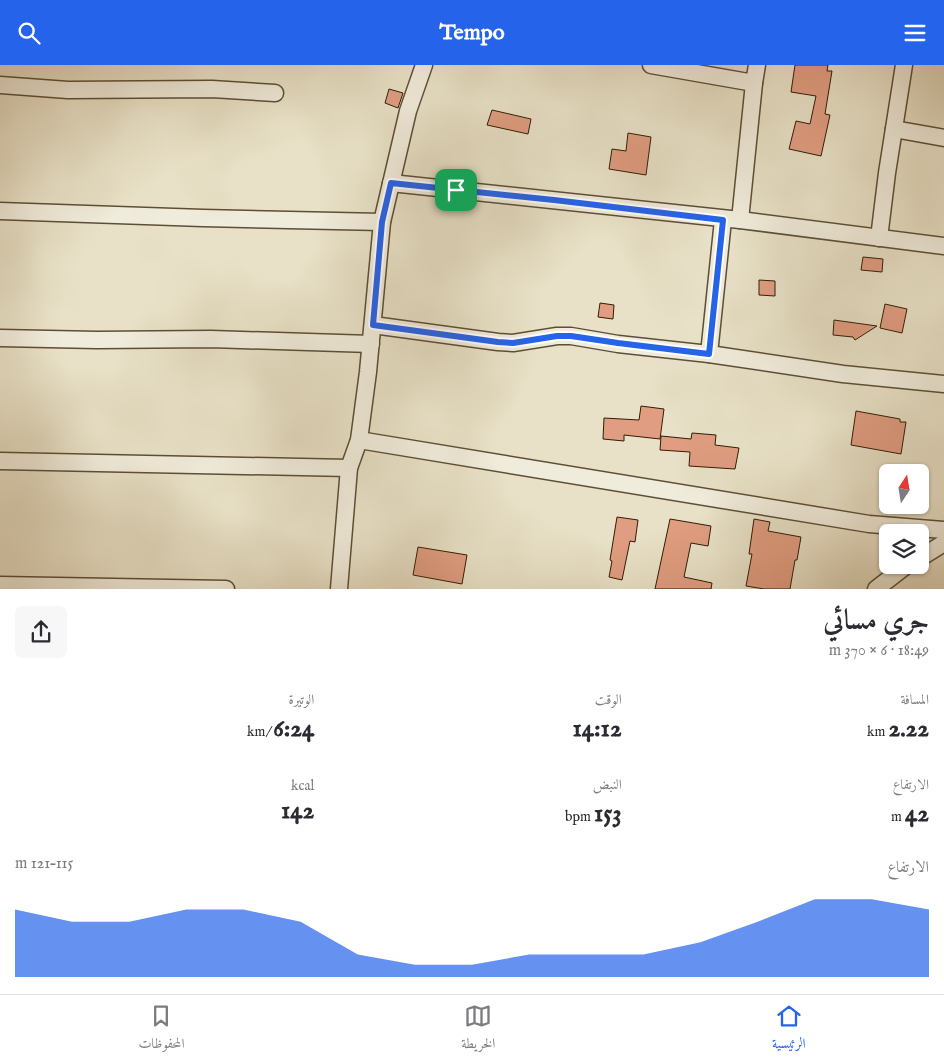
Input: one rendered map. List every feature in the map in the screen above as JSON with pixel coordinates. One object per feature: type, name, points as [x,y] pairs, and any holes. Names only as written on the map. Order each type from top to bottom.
[{"type":"street","points":[[339,589],[349,469],[359,440],[371,344],[382,222],[408,111],[424,65]]},
{"type":"street","points":[[651,65],[754,83]]},
{"type":"street","points":[[709,354],[757,65]]},
{"type":"street","points":[[879,238],[904,65]]},
{"type":"street","points":[[0,85],[68,90],[212,89],[275,93]]},
{"type":"street","points":[[894,129],[944,138]]},
{"type":"street","points":[[391,183],[517,195],[944,247]]},
{"type":"street","points":[[0,211],[382,222]]},
{"type":"street","points":[[373,325],[513,343],[557,336],[571,336],[843,374],[944,384]]},
{"type":"street","points":[[0,338],[97,340],[211,339],[371,344]]},
{"type":"street","points":[[359,440],[869,523],[944,530]]},
{"type":"street","points":[[0,461],[349,469]]},
{"type":"street","points":[[929,552],[944,543]]},
{"type":"street","points":[[876,589],[896,574]]},
{"type":"street","points":[[0,585],[226,589]]},
{"type":"building","points":[[795,65],[828,65],[827,71],[832,71],[825,114],[830,115],[821,156],[789,149],[796,121],[810,124],[816,96],[791,92]]},
{"type":"building","points":[[389,89],[403,93],[398,108],[385,103]]},
{"type":"building","points":[[492,110],[531,119],[528,134],[487,125]]},
{"type":"building","points":[[628,133],[651,137],[646,175],[609,169],[612,149],[626,151]]},
{"type":"building","points":[[863,257],[883,259],[882,272],[861,270]]},
{"type":"building","points":[[759,280],[775,281],[775,296],[759,295]]},
{"type":"building","points":[[600,303],[614,305],[613,319],[598,317]]},
{"type":"building","points":[[885,304],[907,309],[902,333],[880,328]]},
{"type":"building","points":[[834,320],[877,326],[855,340],[853,337],[833,335]]},
{"type":"building","points":[[641,406],[664,409],[660,439],[624,435],[624,441],[603,439],[604,418],[639,420]]},
{"type":"building","points":[[856,411],[900,419],[900,422],[906,422],[901,454],[851,445]]},
{"type":"building","points":[[692,433],[716,435],[715,445],[739,448],[735,469],[689,466],[690,452],[660,450],[661,436],[691,439]]},
{"type":"building","points":[[617,517],[638,520],[635,542],[630,541],[622,580],[609,577]]},
{"type":"building","points":[[670,519],[711,526],[708,546],[691,543],[684,577],[712,583],[711,589],[655,589]]},
{"type":"building","points":[[754,519],[770,522],[768,531],[801,537],[790,589],[764,589],[746,586],[752,554],[749,554]]},
{"type":"building","points":[[418,547],[467,555],[462,584],[413,575]]},
{"type":"route","points":[[391,183],[456,190],[499,193],[723,220],[709,354],[571,336],[557,336],[513,343],[498,342],[373,325],[382,222],[391,183]]}]
